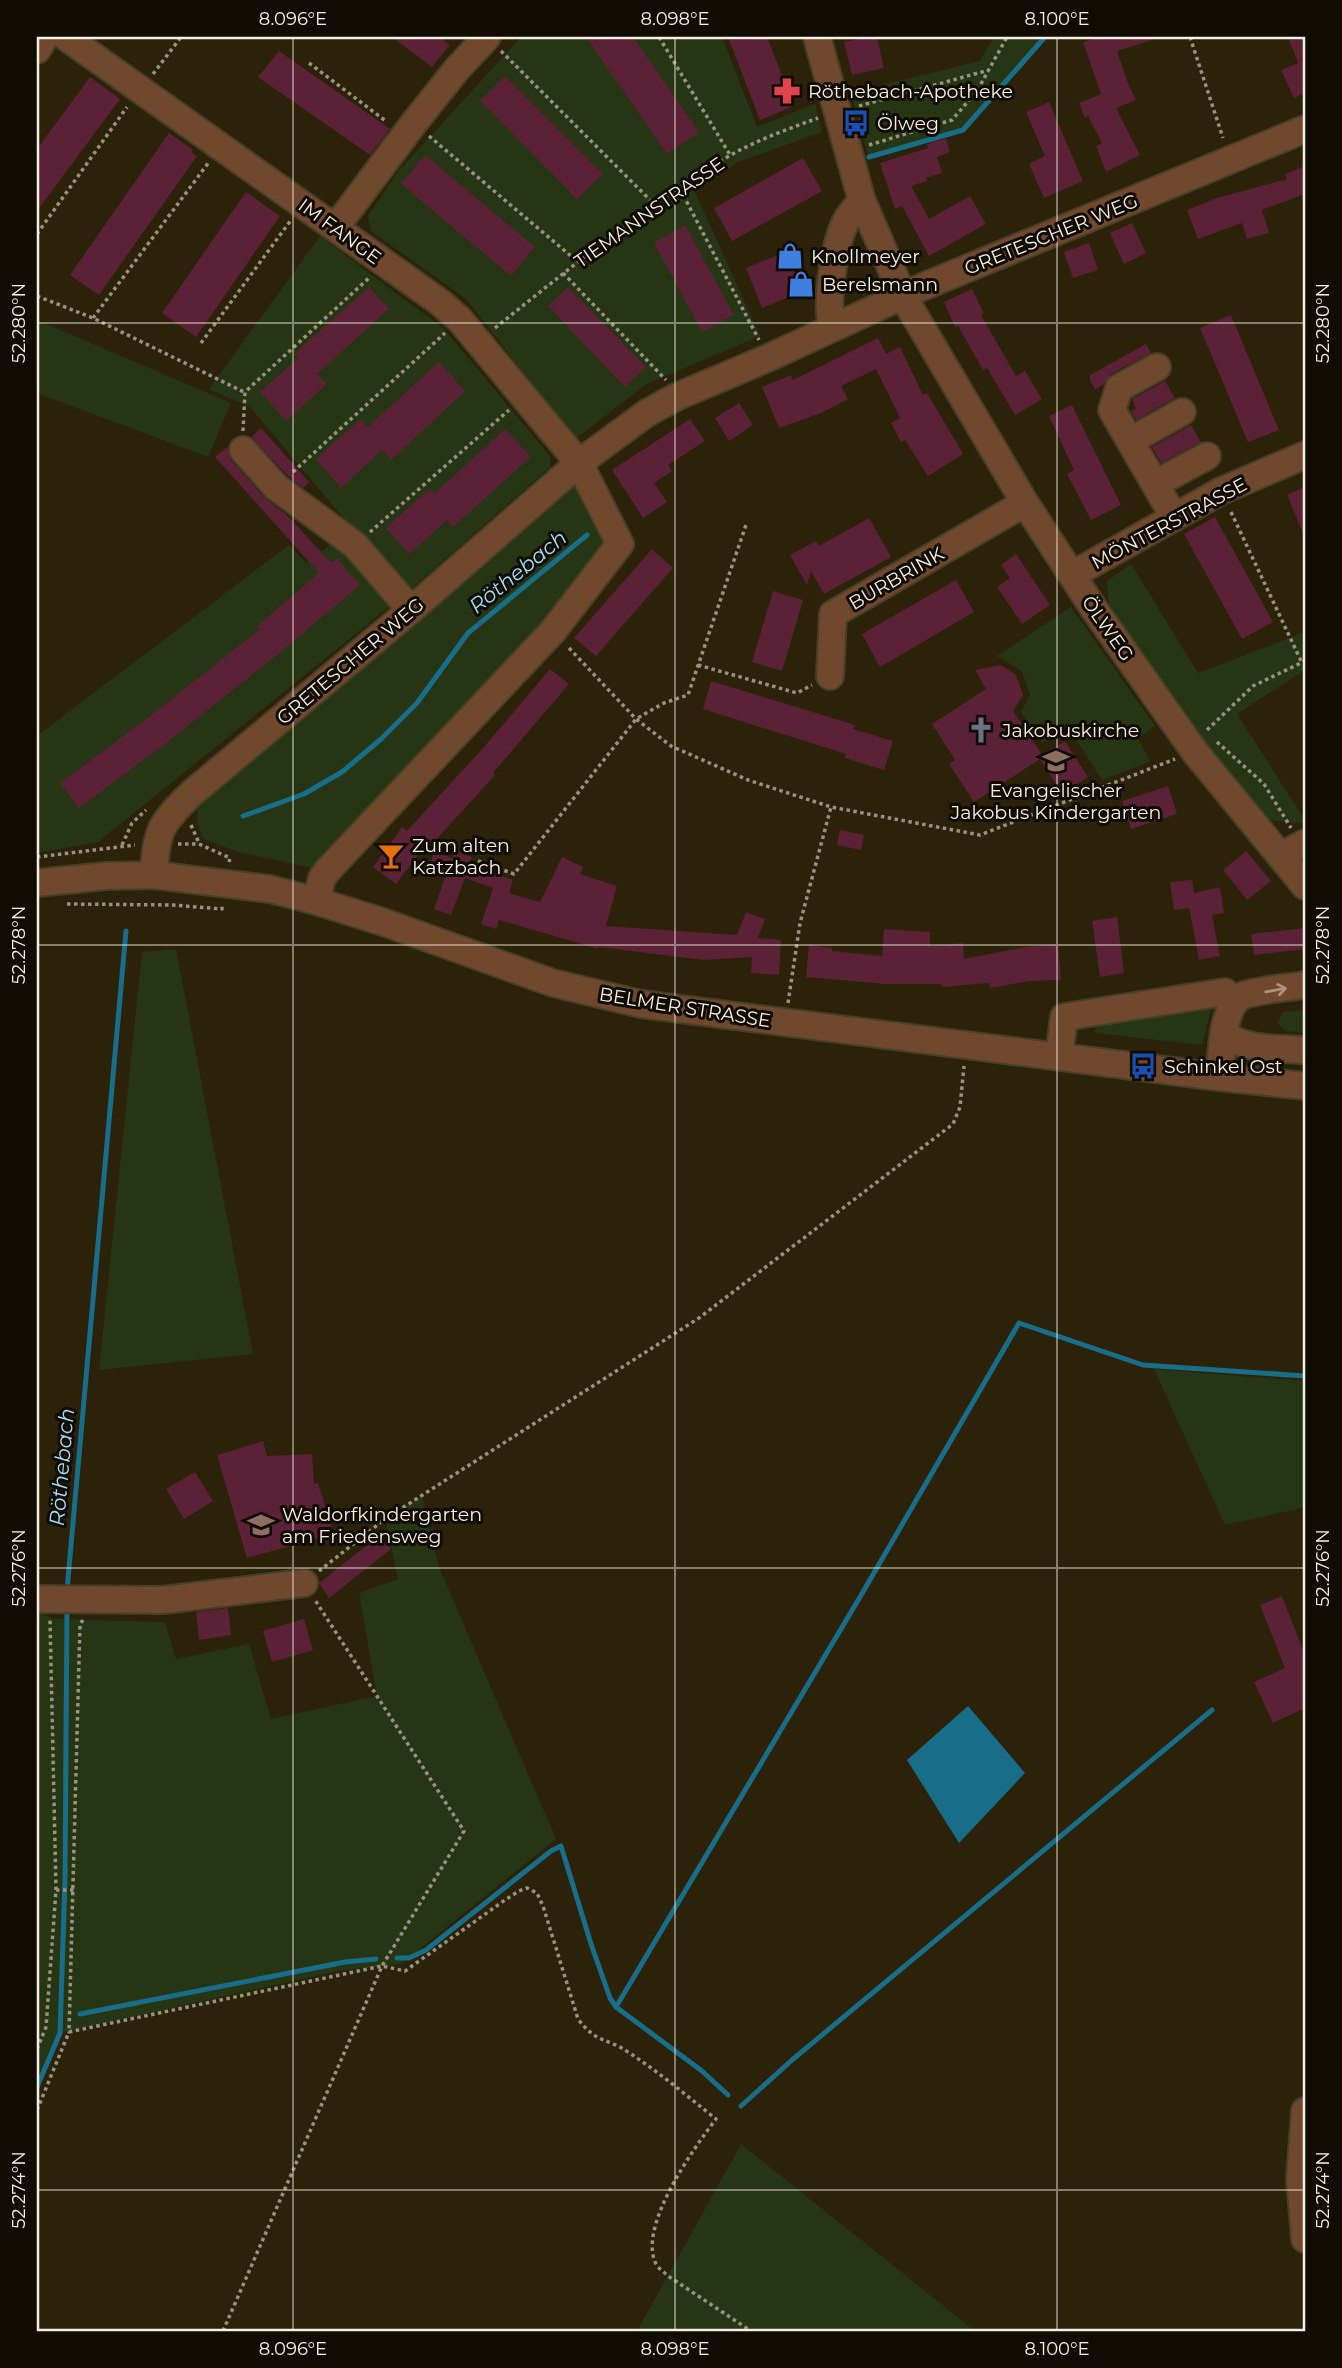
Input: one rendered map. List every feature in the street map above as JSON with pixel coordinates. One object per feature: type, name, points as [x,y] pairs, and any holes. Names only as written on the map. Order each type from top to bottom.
[{"type":"street","points":[[37,50],[46,37]]},
{"type":"street","name":"IM FANGE","points":[[66,37],[441,303],[460,320],[579,463]]},
{"type":"street","points":[[335,228],[457,69],[487,37]]},
{"type":"street","name":"ÖLWEG","points":[[817,37],[862,201],[903,296],[1025,503],[1072,575],[1205,746],[1296,848],[1305,886]]},
{"type":"street","name":"GRETESCHER WEG","points":[[154,875],[156,845],[166,818],[192,793],[411,611],[579,463],[647,413],[676,397],[903,296],[1305,130]]},
{"type":"street","points":[[833,327],[829,299],[841,234],[852,211],[862,201]]},
{"type":"street","points":[[1157,367],[1119,388],[1112,410],[1174,517]]},
{"type":"street","points":[[1130,441],[1182,412]]},
{"type":"street","points":[[243,450],[276,487],[355,545],[411,611]]},
{"type":"street","name":"MÖNTERSTRASSE","points":[[1072,575],[1221,491],[1305,455]]},
{"type":"street","points":[[1155,484],[1207,456]]},
{"type":"street","points":[[316,901],[322,878],[327,871],[553,631],[620,544],[579,463]]},
{"type":"street","name":"BURBRINK","points":[[830,676],[833,614],[1025,503]]},
{"type":"street","name":"BELMER STRASSE","points":[[37,883],[106,876],[154,875],[270,889],[316,901],[553,984],[640,1004],[1305,1086]]},
{"type":"street","points":[[1219,1077],[1226,1018],[1232,1005],[1242,996],[1305,985]]},
{"type":"street","points":[[1059,1056],[1064,1017],[1225,992]]},
{"type":"street","points":[[1225,1035],[1238,1044],[1305,1050]]},
{"type":"street","points":[[63,1599],[163,1600],[304,1583]]},
{"type":"street","points":[[1305,2111],[1300,2179],[1305,2239]]},
{"type":"path","points":[[37,234],[140,88],[181,37]]},
{"type":"path","points":[[487,37],[656,206]]},
{"type":"path","points":[[659,37],[730,156]]},
{"type":"path","points":[[847,152],[952,120],[977,91],[1007,37]]},
{"type":"path","points":[[1190,37],[1230,160]]},
{"type":"path","points":[[309,63],[410,129],[578,261]]},
{"type":"path","name":"TIEMANNSTRASSE","points":[[478,341],[578,261],[730,156],[780,132],[836,112],[989,70]]},
{"type":"path","points":[[93,318],[221,146]]},
{"type":"path","points":[[680,189],[768,358]]},
{"type":"path","points":[[201,343],[302,205]]},
{"type":"path","points":[[243,450],[244,392],[385,264]]},
{"type":"path","points":[[563,273],[666,380],[676,397]]},
{"type":"path","points":[[37,296],[93,318],[244,392]]},
{"type":"path","points":[[276,487],[460,320]]},
{"type":"path","points":[[355,545],[523,397]]},
{"type":"path","points":[[1205,746],[1206,731],[1253,685],[1304,662],[1221,491]]},
{"type":"path","points":[[478,861],[514,874],[636,719],[664,703],[688,695],[746,525]]},
{"type":"path","points":[[553,631],[636,719],[671,746],[748,779],[831,807],[979,835],[1205,746]]},
{"type":"path","points":[[698,665],[797,693],[830,676]]},
{"type":"path","points":[[1205,746],[1264,784],[1296,848]]},
{"type":"path","points":[[785,1023],[800,923],[831,807]]},
{"type":"path","points":[[37,857],[122,845],[132,823],[148,808]]},
{"type":"path","points":[[190,822],[199,844],[230,858]]},
{"type":"path","points":[[66,904],[172,905],[222,909]]},
{"type":"path","points":[[223,2331],[382,1966],[464,1831],[304,1583],[385,1519],[699,1318],[953,1124],[960,1107],[967,1044]]},
{"type":"path","points":[[37,2049],[46,2027],[58,1890],[63,1599]]},
{"type":"path","points":[[37,2110],[69,2032],[80,1624],[88,1615],[63,1599]]},
{"type":"path","points":[[69,2032],[382,1966],[405,1971],[527,1888],[537,1893],[543,1906],[578,2020],[590,2035],[624,2049],[716,2119],[688,2157],[661,2208],[652,2248],[657,2266],[668,2276],[751,2331]]},
{"type":"path","points":[[58,1890],[72,1890]]},
{"type":"green space","points":[[521,37],[722,37],[757,127],[815,104],[822,132],[738,162],[695,192],[760,336],[647,384],[575,439],[466,299],[371,231],[368,216],[396,174]]},
{"type":"green space","points":[[994,37],[1045,37],[963,130],[869,157],[850,93],[980,61]]},
{"type":"green space","points":[[320,236],[444,329],[550,456],[550,467],[410,590],[98,842],[37,853],[37,736],[289,545],[306,563],[352,528],[250,407],[209,389]]},
{"type":"green space","points":[[37,320],[231,403],[208,457],[37,393]]},
{"type":"green space","points":[[579,483],[611,544],[544,627],[318,869],[238,852],[204,839],[197,823],[198,802],[420,620]]},
{"type":"green space","points":[[1131,564],[1198,673],[1305,632],[1305,670],[1237,714],[1305,820],[1305,824],[1270,820],[1193,733],[1109,610],[1107,581]]},
{"type":"green space","points":[[1071,607],[1155,726],[1138,738],[1150,762],[1102,780],[1068,727],[1042,743],[1021,712],[1030,695],[1022,671],[997,656]]},
{"type":"green space","points":[[176,949],[253,1354],[99,1370],[142,952]]},
{"type":"green space","points":[[1214,999],[1202,1045],[1095,1033],[1096,1017]]},
{"type":"green space","points":[[1305,1010],[1305,1033],[1286,1031],[1277,1023],[1283,1012]]},
{"type":"green space","points":[[1154,1369],[1305,1381],[1305,1507],[1225,1525]]},
{"type":"green space","points":[[422,1495],[439,1567],[556,1839],[401,1964],[338,1971],[60,2033],[37,2083],[37,1611],[54,1619],[165,1622],[176,1659],[249,1644],[271,1719],[377,1696],[359,1593],[398,1579],[385,1519]]},
{"type":"green space","points":[[741,2144],[975,2331],[637,2331]]},
{"type":"water","points":[[968,1706],[1025,1773],[959,1843],[907,1760]]},
{"type":"building","points":[[392,37],[439,37],[450,45],[432,67]]},
{"type":"building","points":[[586,37],[633,37],[699,132],[667,154]]},
{"type":"building","points":[[728,37],[767,37],[794,106],[760,120]]},
{"type":"building","points":[[877,37],[884,68],[852,75],[844,42]]},
{"type":"building","points":[[1099,37],[1152,37],[1152,40],[1117,51],[1136,100],[1116,108],[1140,155],[1106,172],[1096,146],[1102,143],[1088,116],[1085,118],[1079,103],[1101,94],[1083,42]]},
{"type":"building","points":[[1288,37],[1305,37],[1305,93],[1294,98],[1281,70],[1298,63]]},
{"type":"building","points":[[279,51],[390,129],[370,155],[258,77]]},
{"type":"building","points":[[505,76],[603,174],[577,199],[480,101]]},
{"type":"building","points":[[90,77],[120,99],[37,211],[37,149]]},
{"type":"building","points":[[1049,102],[1083,181],[1044,198],[1029,164],[1045,156],[1026,112]]},
{"type":"building","points":[[169,133],[197,156],[99,295],[70,275]]},
{"type":"building","points":[[946,138],[950,152],[937,157],[942,173],[911,186],[929,219],[970,196],[986,224],[929,256],[902,206],[895,209],[880,163],[928,148],[927,144]]},
{"type":"building","points":[[425,155],[535,247],[511,276],[401,184]]},
{"type":"building","points":[[803,158],[822,191],[732,241],[714,208]]},
{"type":"building","points":[[1305,166],[1305,194],[1262,210],[1269,233],[1247,239],[1242,223],[1198,239],[1187,210],[1217,198],[1287,179],[1285,174]]},
{"type":"building","points":[[246,192],[280,216],[196,337],[162,313]]},
{"type":"building","points":[[1132,223],[1146,253],[1124,264],[1110,233]]},
{"type":"building","points":[[685,225],[734,315],[702,332],[654,243]]},
{"type":"building","points":[[1089,243],[1098,270],[1073,278],[1064,252]]},
{"type":"building","points":[[793,249],[809,289],[762,308],[746,268]]},
{"type":"building","points":[[369,287],[389,309],[317,374],[327,384],[286,421],[260,392],[298,358],[294,354]]},
{"type":"building","points":[[568,287],[646,367],[625,387],[548,306]]},
{"type":"building","points":[[972,289],[984,314],[981,315],[1016,376],[1025,371],[1042,399],[1015,415],[987,368],[983,370],[958,326],[955,327],[944,302]]},
{"type":"building","points":[[1231,315],[1279,430],[1248,442],[1200,328]]},
{"type":"building","points":[[878,338],[886,354],[900,347],[923,395],[927,393],[963,454],[928,476],[905,440],[901,442],[891,423],[900,418],[876,369],[841,386],[848,399],[821,413],[779,428],[762,387],[791,375],[793,380]]},
{"type":"building","points":[[1146,344],[1151,353],[1111,374],[1103,385],[1095,389],[1090,375]]},
{"type":"building","points":[[439,362],[465,391],[391,460],[382,450],[341,488],[316,459],[360,419],[368,427]]},
{"type":"building","points":[[1165,381],[1175,398],[1136,420],[1131,411],[1136,409],[1132,399]]},
{"type":"building","points":[[739,403],[753,425],[729,441],[715,418]]},
{"type":"building","points":[[1072,405],[1121,505],[1091,520],[1067,474],[1074,470],[1049,416]]},
{"type":"building","points":[[690,419],[705,441],[668,465],[672,471],[654,483],[667,502],[643,518],[612,470]]},
{"type":"building","points":[[1191,425],[1201,442],[1161,463],[1152,447]]},
{"type":"building","points":[[261,428],[309,482],[303,488],[251,437]]},
{"type":"building","points":[[505,429],[531,457],[453,527],[447,520],[409,554],[386,528],[430,488],[435,493]]},
{"type":"building","points":[[227,447],[231,460],[264,497],[288,516],[331,563],[337,558],[360,585],[277,655],[79,808],[60,783],[260,629],[257,626],[319,573],[215,457]]},
{"type":"building","points":[[1305,487],[1305,538],[1287,495]]},
{"type":"building","points":[[1215,517],[1273,622],[1242,639],[1184,534]]},
{"type":"building","points":[[869,518],[891,557],[824,594],[811,571],[807,585],[790,555],[816,541],[819,546]]},
{"type":"building","points":[[652,549],[673,568],[596,656],[574,638]]},
{"type":"building","points":[[1016,554],[1050,605],[1022,624],[997,587],[1010,578],[1001,565]]},
{"type":"building","points":[[956,580],[974,612],[880,667],[862,634]]},
{"type":"building","points":[[773,591],[803,600],[782,671],[752,662]]},
{"type":"building","name":"Jakobuskirche","points":[[1001,665],[1016,675],[1023,695],[1013,711],[1042,755],[1065,741],[1088,777],[1062,794],[1040,759],[974,802],[949,764],[955,760],[932,724],[986,689],[975,670]]},
{"type":"building","points":[[550,669],[569,684],[493,773],[495,775],[424,853],[420,852],[396,884],[373,867],[402,827],[407,831],[484,747]]},
{"type":"building","points":[[711,681],[855,725],[853,729],[893,741],[884,770],[845,758],[846,754],[703,709]]},
{"type":"building","points":[[1168,786],[1177,814],[1131,829],[1122,801]]},
{"type":"building","points":[[840,830],[864,835],[861,850],[837,845]]},
{"type":"building","points":[[455,851],[472,857],[469,864],[513,880],[509,893],[540,902],[562,857],[583,867],[580,874],[617,886],[606,926],[737,935],[746,912],[765,919],[758,938],[781,940],[779,975],[751,973],[752,957],[704,960],[599,949],[499,920],[496,929],[481,924],[493,888],[465,878],[451,915],[434,909],[447,872],[430,865],[434,852],[452,858]]},
{"type":"building","points":[[1246,851],[1271,881],[1247,900],[1223,870]]},
{"type":"building","points":[[1192,880],[1194,893],[1220,887],[1224,913],[1212,915],[1220,956],[1199,960],[1189,908],[1174,910],[1170,882]]},
{"type":"building","points":[[1117,917],[1124,973],[1100,977],[1092,921]]},
{"type":"building","points":[[1305,928],[1305,949],[1254,955],[1251,934]]},
{"type":"building","points":[[884,929],[930,932],[930,946],[963,943],[964,959],[1058,944],[1061,980],[1029,981],[990,988],[989,983],[942,987],[941,984],[885,984],[806,977],[809,945],[832,948],[832,951],[882,956]]},
{"type":"building","points":[[263,1441],[267,1456],[312,1454],[314,1484],[318,1483],[334,1534],[247,1558],[217,1455]]},
{"type":"building","points":[[195,1472],[213,1501],[184,1519],[166,1489]]},
{"type":"building","points":[[380,1535],[391,1549],[329,1598],[319,1583]]},
{"type":"building","points":[[1282,1596],[1305,1655],[1305,1708],[1273,1723],[1254,1682],[1285,1668],[1260,1605]]},
{"type":"building","points":[[228,1608],[231,1635],[199,1640],[196,1612]]},
{"type":"building","points":[[304,1619],[313,1650],[272,1662],[263,1631]]},
{"type":"waterway","name":"Röthebach","points":[[869,157],[963,130],[1045,37]]},
{"type":"waterway","points":[[243,816],[304,794],[342,772],[381,739],[417,703],[468,633],[587,535]]},
{"type":"waterway","name":"Röthebach","points":[[67,1590],[126,931]]},
{"type":"waterway","points":[[397,1958],[409,1958],[426,1950],[551,1851],[561,1846],[591,1944],[610,1998],[616,2007],[1019,1323],[1143,1365],[1305,1376]]},
{"type":"waterway","name":"Röthebach","points":[[37,2087],[60,2033],[65,1879],[67,1607]]},
{"type":"waterway","points":[[741,2106],[792,2060],[1212,1710]]},
{"type":"waterway","points":[[80,2014],[345,1962],[376,1959]]},
{"type":"waterway","points":[[616,2007],[702,2071],[728,2095]]},
{"type":"place","name":"Röthebach-Apotheke","points":[[787,91]]},
{"type":"place","name":"Ölweg","points":[[856,123]]},
{"type":"place","name":"Knollmeyer","points":[[790,256]]},
{"type":"place","name":"Berelsmann","points":[[801,284]]},
{"type":"place","name":"Jakobuskirche","points":[[981,730]]},
{"type":"place","name":"Evangelischer Jakobus Kindergarten","points":[[1056,761]]},
{"type":"place","name":"Zum alten Katzbach","points":[[391,856]]},
{"type":"place","name":"Schinkel Ost","points":[[1143,1066]]},
{"type":"place","name":"Waldorfkindergarten am Friedensweg","points":[[261,1525]]}]
